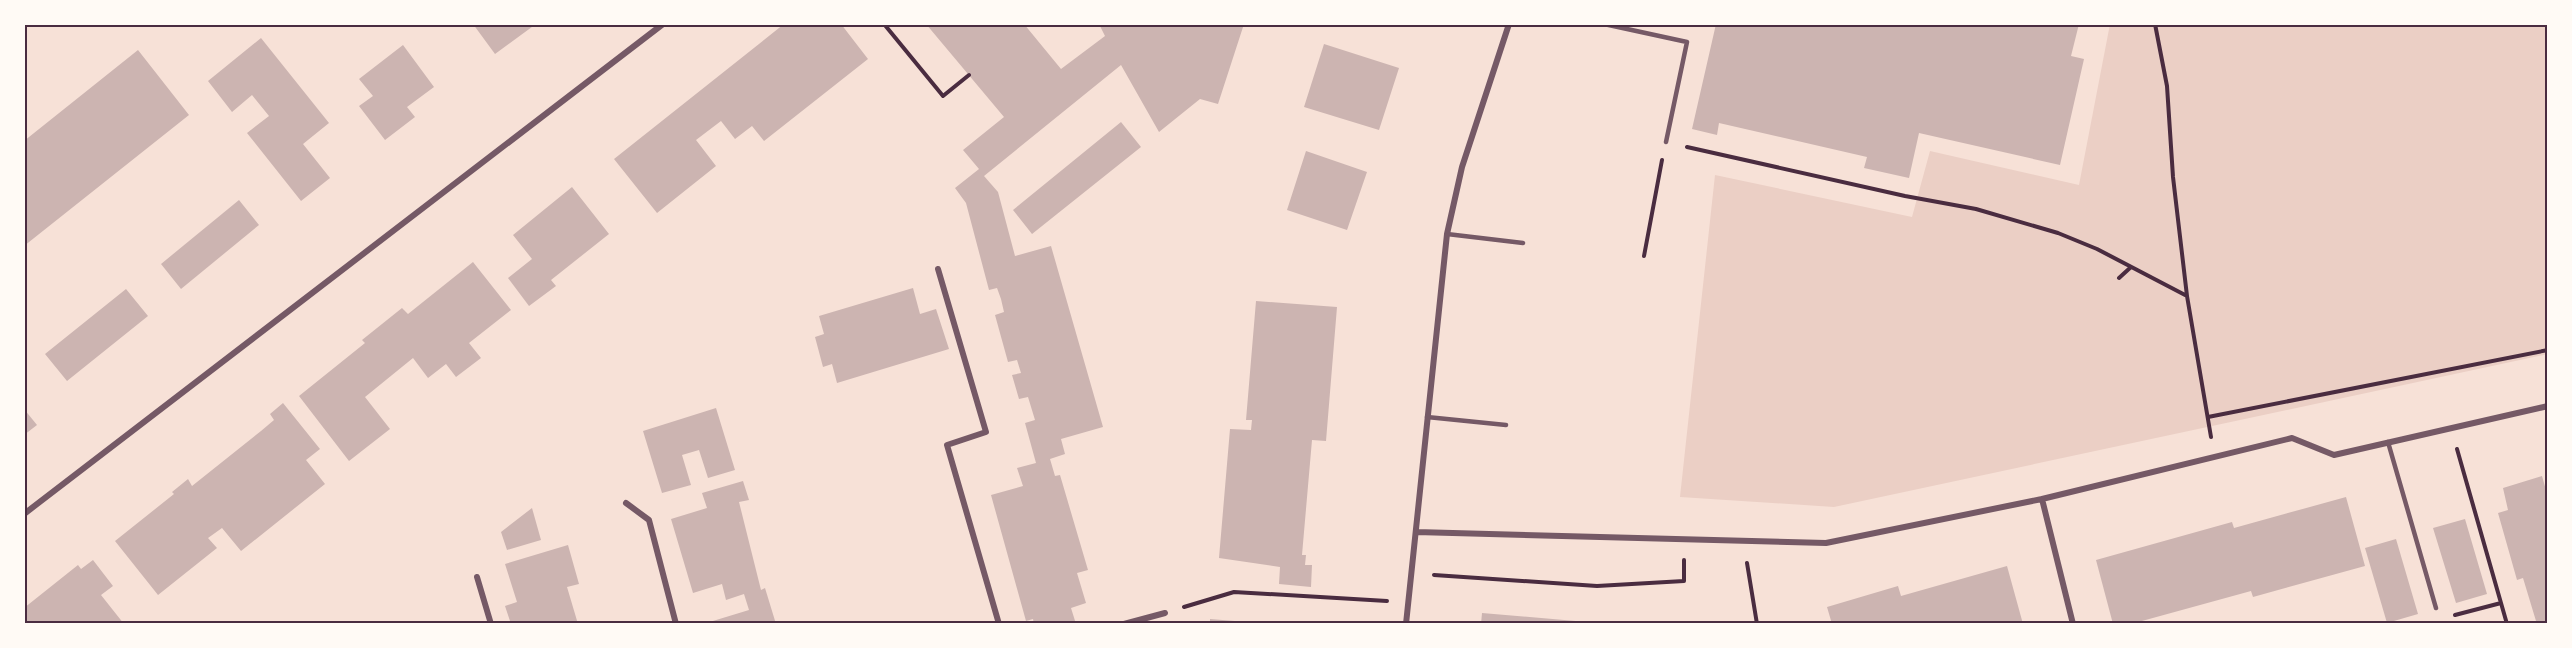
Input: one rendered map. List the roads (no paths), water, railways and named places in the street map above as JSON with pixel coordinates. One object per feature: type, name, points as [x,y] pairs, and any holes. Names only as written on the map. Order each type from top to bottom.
[{"type":"street","points":[[24,514],[663,24]]},
{"type":"street","points":[[1406,624],[1447,234],[1462,167],[1509,24]]},
{"type":"street","points":[[938,269],[986,432],[947,445],[999,624]]},
{"type":"street","points":[[1416,532],[1826,543],[2042,499],[2292,438],[2334,455],[2548,406]]},
{"type":"street","points":[[2042,499],[2073,624]]},
{"type":"street","points":[[626,503],[649,520],[676,624]]},
{"type":"street","points":[[477,577],[491,624]]},
{"type":"street","points":[[1124,624],[1165,613]]},
{"type":"lane","points":[[1604,24],[1687,42],[1666,142]]},
{"type":"lane","points":[[1447,234],[1523,243]]},
{"type":"lane","points":[[1427,417],[1506,425]]},
{"type":"lane","points":[[2388,442],[2436,608]]}]
